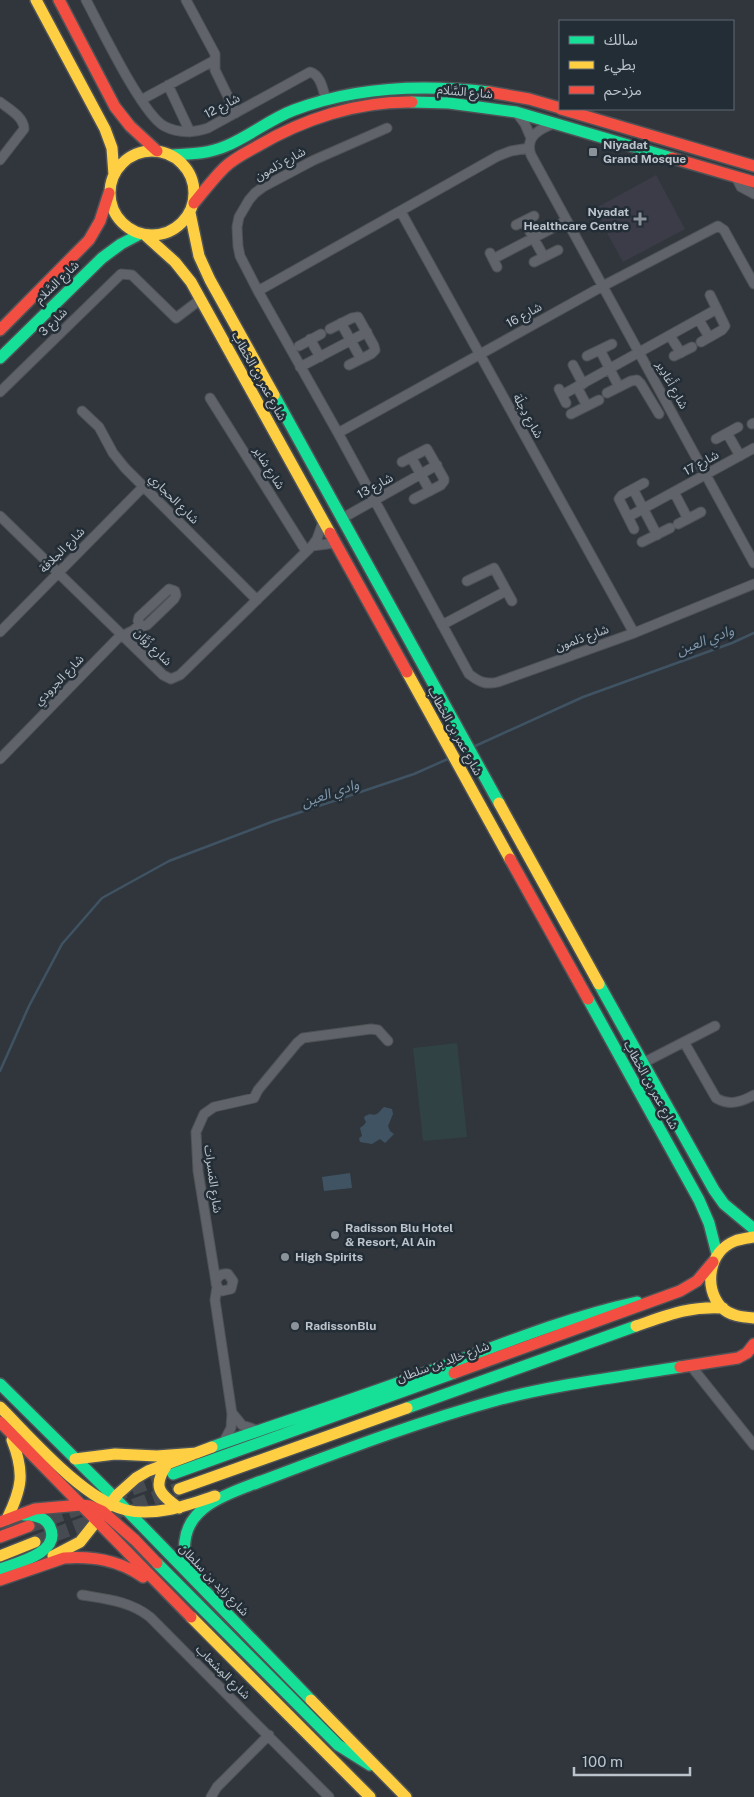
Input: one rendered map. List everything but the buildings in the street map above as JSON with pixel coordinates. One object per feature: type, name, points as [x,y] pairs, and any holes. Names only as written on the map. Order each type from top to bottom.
[{"type":"main road","points":[[36,0],[105,129],[112,148],[114,176]]},
{"type":"main road","points":[[59,0],[115,107],[130,126],[158,151]]},
{"type":"main road","name":"شارع السَّلام","points":[[170,155],[206,152],[228,146],[292,111],[326,100],[366,91],[406,88],[448,88],[497,92],[559,108]]},
{"type":"main road","name":"شارع السَّلام","points":[[192,208],[214,178],[235,159],[279,133],[316,118],[367,105],[403,102],[449,103],[516,112],[754,182]]},
{"type":"main road","name":"شارع السَّلام","points":[[564,110],[754,166]]},
{"type":"main road","points":[[158,151],[170,155],[182,163],[190,174],[194,188],[192,208],[182,224],[171,232],[158,236],[142,235],[130,230],[121,223],[111,204],[110,193],[114,176],[119,166],[136,154],[158,151]]},
{"type":"main road","name":"شارع السَّلام","points":[[0,330],[89,240],[100,221],[110,193]]},
{"type":"main road","name":"شارع عمر بن الخطاب","points":[[192,208],[195,242],[203,265],[341,519],[714,1190],[724,1204],[754,1229]]},
{"type":"main road","name":"شارع السَّلام","points":[[0,358],[102,258],[116,247],[142,235]]},
{"type":"main road","name":"شارع عمر بن الخطاب","points":[[142,235],[180,267],[201,299],[702,1206],[713,1234],[715,1258],[710,1271],[712,1292],[723,1308]]},
{"type":"main road","name":"شارع خالِد بن سلطان","points":[[172,1474],[664,1297],[698,1281],[724,1246],[744,1237],[754,1237]]},
{"type":"main road","points":[[0,1574],[73,1547],[80,1542],[105,1508],[127,1483],[137,1476],[168,1463],[411,1379],[559,1321],[608,1307],[664,1297]]},
{"type":"main road","points":[[179,1490],[674,1313],[703,1307],[723,1308],[741,1318],[754,1318]]},
{"type":"main road","points":[[281,1669],[260,1638],[193,1570],[184,1552],[186,1530],[196,1513],[218,1499],[261,1481],[408,1426],[487,1403],[572,1384],[738,1358],[747,1353],[754,1344]]},
{"type":"main road","name":"شارع زايد بن سلطان","points":[[0,1384],[75,1459],[105,1508],[257,1683],[370,1797]]},
{"type":"main road","points":[[0,1407],[105,1508],[338,1745],[378,1769]]},
{"type":"main road","points":[[3,1520],[20,1490],[22,1479],[20,1460],[4,1426]]},
{"type":"main road","name":"شارع زايد بن سلطان","points":[[4,1426],[81,1505],[126,1510],[406,1797]]},
{"type":"main road","points":[[75,1459],[115,1454],[157,1456],[197,1453]]},
{"type":"main road","points":[[168,1463],[160,1473],[157,1484],[159,1492],[178,1508]]},
{"type":"main road","points":[[126,1510],[159,1511],[178,1508],[261,1481]]},
{"type":"main road","points":[[3,1520],[42,1507],[81,1505]]},
{"type":"main road","points":[[0,1569],[45,1551],[51,1542],[52,1531],[47,1522],[38,1516],[19,1514]]},
{"type":"main road","points":[[0,1537],[29,1526]]},
{"type":"main road","points":[[0,1556],[35,1542]]},
{"type":"main road","points":[[0,1580],[64,1558],[105,1560],[128,1567],[141,1576],[230,1664],[257,1683]]},
{"type":"street","name":"شارع 12","points":[[86,0],[141,100],[150,113],[163,125],[174,130],[190,132],[208,128],[310,72],[316,74],[320,80],[326,100]]},
{"type":"street","points":[[186,0],[211,46],[215,60],[215,70],[236,113]]},
{"type":"street","points":[[141,100],[215,60]]},
{"type":"street","points":[[168,85],[190,132]]},
{"type":"street","points":[[0,102],[20,118],[24,124],[24,129],[0,160]]},
{"type":"street","points":[[258,291],[498,156],[511,151],[529,148],[531,138],[525,124],[516,112]]},
{"type":"street","points":[[531,138],[540,130],[556,123]]},
{"type":"street","name":"شارع دَلمون","points":[[387,128],[314,160],[263,187],[249,200],[240,217],[236,237],[240,256],[258,291],[469,674],[482,683],[489,684],[634,633],[754,584]]},
{"type":"street","name":"شارع أَغادِير","points":[[529,148],[566,221],[754,563]]},
{"type":"street","points":[[736,177],[742,187],[754,194]]},
{"type":"street","name":"شارع دِجلَة","points":[[401,212],[634,633]]},
{"type":"street","points":[[516,226],[534,216]]},
{"type":"street","points":[[524,221],[544,257]]},
{"type":"street","points":[[494,260],[566,221]]},
{"type":"street","name":"شارع 16","points":[[338,434],[603,286],[714,228],[720,226],[724,230],[754,284]]},
{"type":"street","points":[[534,262],[558,250]]},
{"type":"street","name":"شارع 3","points":[[0,392],[118,276],[126,273],[132,275],[176,318],[201,299]]},
{"type":"street","points":[[699,320],[705,340],[722,330],[724,326],[710,296]]},
{"type":"street","points":[[562,396],[717,310]]},
{"type":"street","points":[[299,346],[356,317],[367,332],[375,350],[361,360],[349,365]]},
{"type":"street","points":[[341,323],[361,360]]},
{"type":"street","points":[[300,367],[367,332]]},
{"type":"street","points":[[670,336],[677,355],[692,347]]},
{"type":"street","points":[[310,340],[320,357]]},
{"type":"street","points":[[587,406],[580,386],[576,363],[612,344]]},
{"type":"street","points":[[600,350],[619,386]]},
{"type":"street","points":[[607,393],[634,380],[640,382],[659,414]]},
{"type":"street","name":"شارع شاير","points":[[210,398],[309,549]]},
{"type":"street","points":[[571,414],[599,400]]},
{"type":"street","name":"شارع الحجاري","points":[[82,411],[99,427],[117,460],[257,600]]},
{"type":"street","name":"شارع 17","points":[[716,439],[738,428]]},
{"type":"street","name":"شارع 17","points":[[727,433],[740,456]]},
{"type":"street","name":"شارع 17","points":[[628,517],[754,448]]},
{"type":"street","name":"شارع 13","points":[[341,519],[437,465],[427,449],[402,462]]},
{"type":"street","points":[[411,457],[430,491]]},
{"type":"street","points":[[414,499],[441,485],[444,481],[437,465]]},
{"type":"street","points":[[634,529],[619,499],[622,495],[644,483]]},
{"type":"street","name":"شارع الجلافة","points":[[0,632],[143,487]]},
{"type":"street","points":[[633,489],[657,534]]},
{"type":"street","points":[[674,492],[688,519]]},
{"type":"street","points":[[642,542],[701,512]]},
{"type":"street","name":"شارع زُوَّان","points":[[0,516],[163,675],[171,679],[180,675],[309,549],[321,531],[323,522]]},
{"type":"street","points":[[309,549],[335,543]]},
{"type":"street","points":[[467,581],[494,568],[512,601]]},
{"type":"street","name":"شارع الجرودي","points":[[171,588],[176,591],[174,599],[146,626],[140,624],[138,620],[140,617],[165,591],[171,588]]},
{"type":"street","points":[[442,625],[506,591]]},
{"type":"street","name":"شارع الجرودي","points":[[0,759],[122,634],[131,631],[140,624]]},
{"type":"street","points":[[643,1063],[715,1026]]},
{"type":"street","name":"شارع المَسرات","points":[[223,1444],[231,1428],[232,1414],[215,1300],[219,1287],[198,1171],[195,1140],[198,1124],[204,1114],[214,1107],[254,1098],[258,1090],[303,1038],[371,1029],[378,1030],[388,1041]]},
{"type":"street","points":[[684,1042],[716,1098],[723,1102],[732,1103],[754,1095]]},
{"type":"street","points":[[213,1261],[228,1274],[232,1278],[233,1284],[231,1289],[219,1287],[219,1276],[228,1274]]},
{"type":"street","points":[[691,1366],[754,1445]]},
{"type":"street","points":[[232,1414],[242,1425],[259,1430]]},
{"type":"street","name":"شارع المِشعاب","points":[[82,1595],[125,1603],[144,1612],[329,1797]]},
{"type":"street","points":[[211,1797],[217,1787],[269,1736]]},
{"type":"shaded area","name":"Nyadat Healthcare Centre","points":[[656,175],[685,229],[623,262],[594,209]]},
{"type":"shaded area","points":[[457,1043],[467,1137],[423,1141],[413,1048]]},
{"type":"water","points":[[384,1107],[392,1109],[393,1114],[388,1126],[394,1134],[385,1143],[380,1139],[372,1144],[360,1142],[359,1138],[362,1136],[360,1128],[366,1122],[365,1116],[377,1114]]},
{"type":"water","points":[[350,1173],[352,1188],[324,1191],[322,1177]]},
{"type":"waterway","name":"وادي العين","points":[[473,747],[583,697],[732,643],[754,633]]},
{"type":"waterway","name":"وادي العين","points":[[0,1071],[29,1006],[62,944],[102,898],[169,861],[274,821],[414,774],[450,758]]},
{"type":"tunnel","points":[[112,1496],[169,1475]]},
{"type":"tunnel","points":[[35,1542],[179,1489]]},
{"type":"tunnel","points":[[29,1526],[85,1506]]},
{"type":"traffic: fast","points":[[170,155],[199,153],[219,149],[294,110],[342,96],[390,89],[415,88],[464,89],[489,92]]},
{"type":"traffic: fast","points":[[412,102],[449,103],[516,112],[672,158]]},
{"type":"traffic: fast","points":[[0,358],[102,258],[121,244],[140,234]]},
{"type":"traffic: fast","points":[[274,395],[499,803]]},
{"type":"traffic: fast","points":[[599,984],[714,1190],[724,1204],[754,1229]]},
{"type":"traffic: fast","points":[[588,999],[699,1200],[709,1223],[717,1254]]},
{"type":"traffic: fast","points":[[212,1447],[389,1386],[552,1326],[637,1302]]},
{"type":"traffic: fast","points":[[407,1408],[636,1326]]},
{"type":"traffic: fast","points":[[254,1484],[407,1428],[501,1399],[567,1385],[680,1367]]},
{"type":"traffic: fast","points":[[173,1474],[454,1373]]},
{"type":"traffic: fast","points":[[0,1384],[114,1497],[311,1700]]},
{"type":"traffic: fast","points":[[196,1573],[187,1558],[185,1550],[188,1528],[194,1518],[213,1502],[261,1481]]},
{"type":"traffic: fast","points":[[0,1569],[27,1560],[45,1549],[50,1542],[52,1534],[47,1522],[38,1517],[24,1515]]},
{"type":"traffic: fast","points":[[157,1563],[338,1745],[370,1765]]},
{"type":"traffic: slow","points":[[36,0],[105,129],[112,148],[114,175]]},
{"type":"traffic: slow","points":[[152,151],[168,154],[182,163],[191,177],[194,193],[191,209],[182,223],[168,232],[152,235],[136,232],[122,223],[113,209],[110,193],[113,177],[122,163],[136,154],[152,151]]},
{"type":"traffic: slow","points":[[190,213],[199,256],[210,280],[274,395]]},
{"type":"traffic: slow","points":[[145,235],[175,262],[191,282],[330,533]]},
{"type":"traffic: slow","points":[[407,672],[510,859]]},
{"type":"traffic: slow","points":[[499,803],[599,984]]},
{"type":"traffic: slow","points":[[754,1237],[737,1240],[726,1246],[714,1261],[711,1280],[715,1299],[721,1307],[732,1314],[754,1318]]},
{"type":"traffic: slow","points":[[636,1326],[689,1310],[723,1308]]},
{"type":"traffic: slow","points":[[0,1407],[75,1481],[110,1504],[126,1510],[148,1512],[171,1509],[215,1496]]},
{"type":"traffic: slow","points":[[179,1489],[407,1408]]},
{"type":"traffic: slow","points":[[7,1519],[16,1498],[20,1480],[19,1462],[12,1440]]},
{"type":"traffic: slow","points":[[53,1556],[80,1542],[118,1494],[136,1478],[148,1471],[212,1447]]},
{"type":"traffic: slow","points":[[75,1459],[115,1454],[157,1456],[197,1453]]},
{"type":"traffic: slow","points":[[168,1463],[160,1478],[160,1488],[166,1498],[179,1508]]},
{"type":"traffic: slow","points":[[0,1556],[35,1542]]},
{"type":"traffic: slow","points":[[191,1617],[370,1797]]},
{"type":"traffic: slow","points":[[311,1700],[406,1797]]},
{"type":"traffic: jam","points":[[59,0],[115,107],[130,126],[157,151]]},
{"type":"traffic: jam","points":[[489,92],[529,99],[559,108]]},
{"type":"traffic: jam","points":[[194,203],[216,176],[231,162],[293,128],[351,108],[392,102],[412,102]]},
{"type":"traffic: jam","points":[[564,110],[754,166]]},
{"type":"traffic: jam","points":[[672,158],[754,182]]},
{"type":"traffic: jam","points":[[0,330],[89,240],[100,221],[109,193]]},
{"type":"traffic: jam","points":[[330,533],[407,672]]},
{"type":"traffic: jam","points":[[510,859],[588,999]]},
{"type":"traffic: jam","points":[[454,1373],[680,1291],[697,1281],[713,1262]]},
{"type":"traffic: jam","points":[[680,1367],[738,1358],[747,1353],[754,1344]]},
{"type":"traffic: jam","points":[[0,1422],[191,1617]]},
{"type":"traffic: jam","points":[[0,1522],[35,1509],[90,1506],[102,1511],[135,1540],[157,1563]]},
{"type":"traffic: jam","points":[[0,1537],[29,1526]]},
{"type":"traffic: jam","points":[[0,1580],[64,1558],[105,1560],[134,1571],[143,1577]]},
{"type":"place","name":"Niyadat Grand Mosque","points":[[593,152]]},
{"type":"place","name":"Nyadat Healthcare Centre","points":[[640,219]]},
{"type":"place","name":"Radisson Blu Hotel & Resort, Al Ain","points":[[335,1235]]},
{"type":"place","name":"High Spirits","points":[[285,1257]]},
{"type":"place","name":"RadissonBlu","points":[[295,1326]]}]
